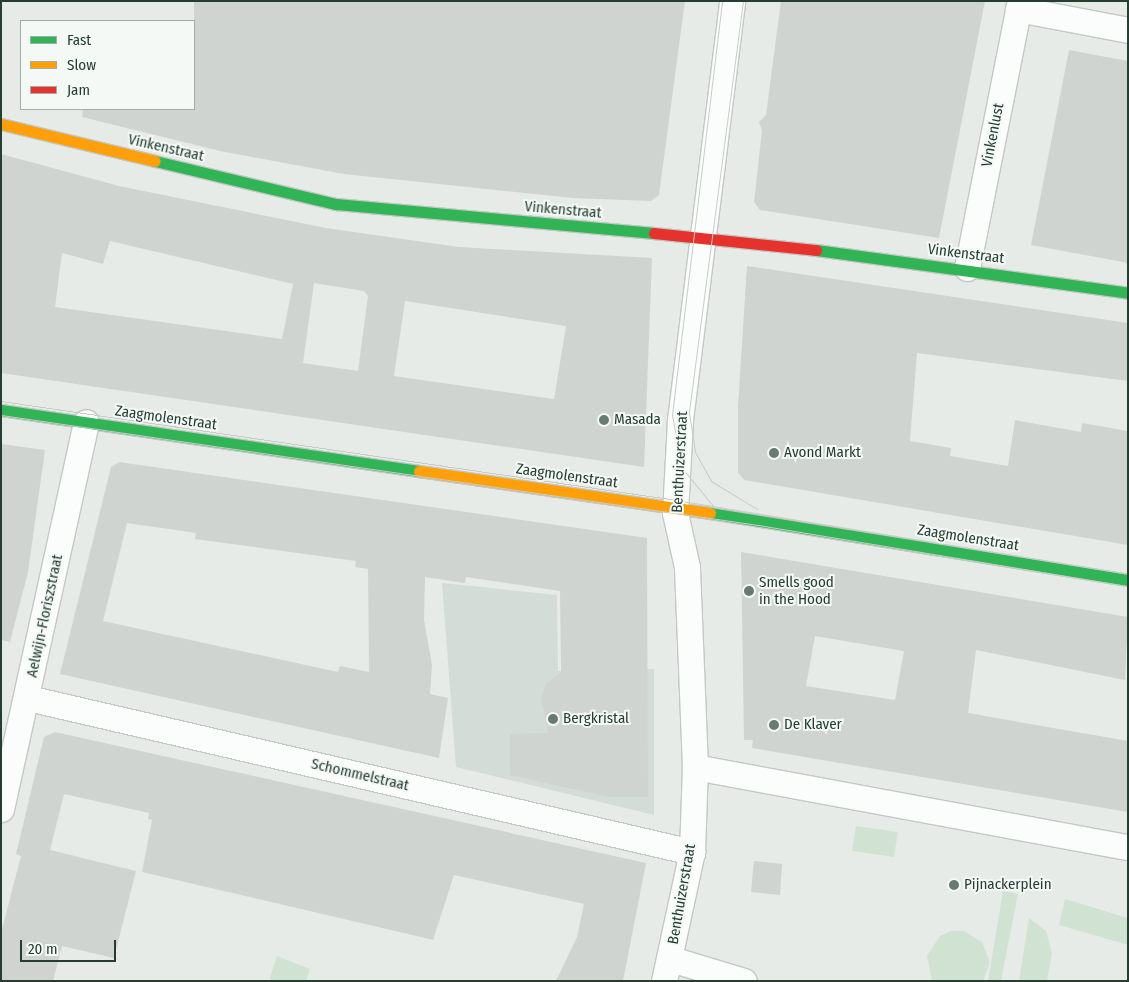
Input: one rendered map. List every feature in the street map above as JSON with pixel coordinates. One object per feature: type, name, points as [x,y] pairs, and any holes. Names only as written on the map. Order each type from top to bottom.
[{"type":"street","name":"Benthuizerstraat","points":[[667,970],[692,852],[695,768],[687,567],[676,507],[680,420],[732,1]]},
{"type":"street","points":[[1019,5],[1128,30]]},
{"type":"street","name":"Vinkenlust","points":[[967,268],[1019,5]]},
{"type":"street","name":"Vinkenstraat","points":[[1,124],[336,204],[703,238],[967,268],[1128,292]]},
{"type":"street","name":"Zaagmolenstraat","points":[[1,410],[676,507],[1128,580]]},
{"type":"street","name":"Aelwijn-Floriszstraat","points":[[1,809],[28,698],[86,422]]},
{"type":"street","name":"Schommelstraat","points":[[28,698],[692,852]]},
{"type":"street","points":[[695,768],[1128,847]]},
{"type":"street","points":[[667,970],[744,981]]},
{"type":"shaded area","name":"Bergkristal","points":[[442,583],[557,595],[558,671],[654,669],[654,815],[456,767]]},
{"type":"green space","points":[[856,826],[898,832],[894,857],[852,851]]},
{"type":"green space","points":[[1003,891],[1018,894],[1001,981],[988,981]]},
{"type":"green space","points":[[1065,899],[1128,918],[1128,945],[1059,925]]},
{"type":"green space","points":[[1029,918],[1046,931],[1052,953],[1047,981],[1019,981]]},
{"type":"green space","points":[[952,931],[964,931],[982,942],[990,962],[983,981],[932,981],[927,956],[940,936]]},
{"type":"green space","points":[[277,956],[310,969],[306,981],[269,981]]},
{"type":"building","points":[[194,1],[685,1],[659,195],[651,201],[573,198],[344,174],[220,151],[82,117],[83,110],[195,110]]},
{"type":"building","points":[[781,1],[985,1],[939,238],[760,210],[754,202],[762,130],[759,122],[766,115]]},
{"type":"building","points":[[1069,50],[1128,61],[1128,263],[1031,245]]},
{"type":"building","points":[[1,154],[119,186],[326,228],[459,247],[652,258],[644,467],[1,373]],"holes":[[[110,241],[293,284],[282,339],[55,307],[62,253],[103,264]],[[314,283],[364,291],[368,296],[358,371],[303,363]],[[405,301],[566,326],[554,399],[394,376]]]},
{"type":"building","points":[[747,266],[1128,323],[1128,381],[917,353],[910,441],[951,448],[950,456],[1008,466],[1015,420],[1081,432],[1082,423],[1128,431],[1128,545],[744,480],[738,473],[738,406]]},
{"type":"building","points":[[1,444],[45,450],[28,572],[10,642],[1,640]]},
{"type":"building","points":[[119,462],[647,538],[648,797],[609,797],[510,775],[510,734],[548,733],[541,698],[546,684],[561,672],[560,591],[466,577],[465,583],[425,577],[424,620],[432,665],[430,694],[448,698],[439,758],[60,674],[111,467]],"holes":[[[127,523],[196,533],[195,539],[356,561],[355,567],[368,569],[369,672],[340,666],[338,672],[103,621]]]},
{"type":"building","points":[[741,552],[1128,617],[1125,680],[976,650],[968,713],[1128,741],[1128,812],[752,748],[753,740],[744,740]],"holes":[[[815,636],[904,651],[895,700],[806,686]]]},
{"type":"building","points":[[55,732],[646,863],[623,981],[556,981],[577,937],[584,904],[454,875],[433,940],[142,872],[152,820],[148,819],[149,813],[64,794],[50,850],[136,871],[114,958],[62,946],[53,981],[1,981],[1,933],[21,856],[16,854],[44,737]]},
{"type":"building","points":[[754,861],[782,864],[780,895],[751,892]]},
{"type":"tram line","points":[[714,507],[682,468],[672,415],[722,1]]},
{"type":"tram line","points":[[743,1],[689,413],[695,452],[711,481],[757,509]]},
{"type":"tram line","points":[[1,401],[676,500],[1128,574]]},
{"type":"tram line","points":[[1,415],[758,525],[1128,586]]},
{"type":"traffic: fast","points":[[155,161],[336,204],[654,233]]},
{"type":"traffic: fast","points":[[816,250],[1128,293]]},
{"type":"traffic: fast","points":[[1,410],[419,471]]},
{"type":"traffic: fast","points":[[710,513],[1128,580]]},
{"type":"traffic: slow","points":[[1,124],[155,161]]},
{"type":"traffic: slow","points":[[419,471],[710,513]]},
{"type":"traffic: jam","points":[[654,233],[816,250]]},
{"type":"place","name":"Masada","points":[[604,420]]},
{"type":"place","name":"Avond Markt","points":[[774,453]]},
{"type":"place","name":"Smells good in the Hood","points":[[749,591]]},
{"type":"place","name":"Bergkristal","points":[[553,719]]},
{"type":"place","name":"De Klaver","points":[[774,725]]},
{"type":"place","name":"Pijnackerplein","points":[[954,885]]}]
